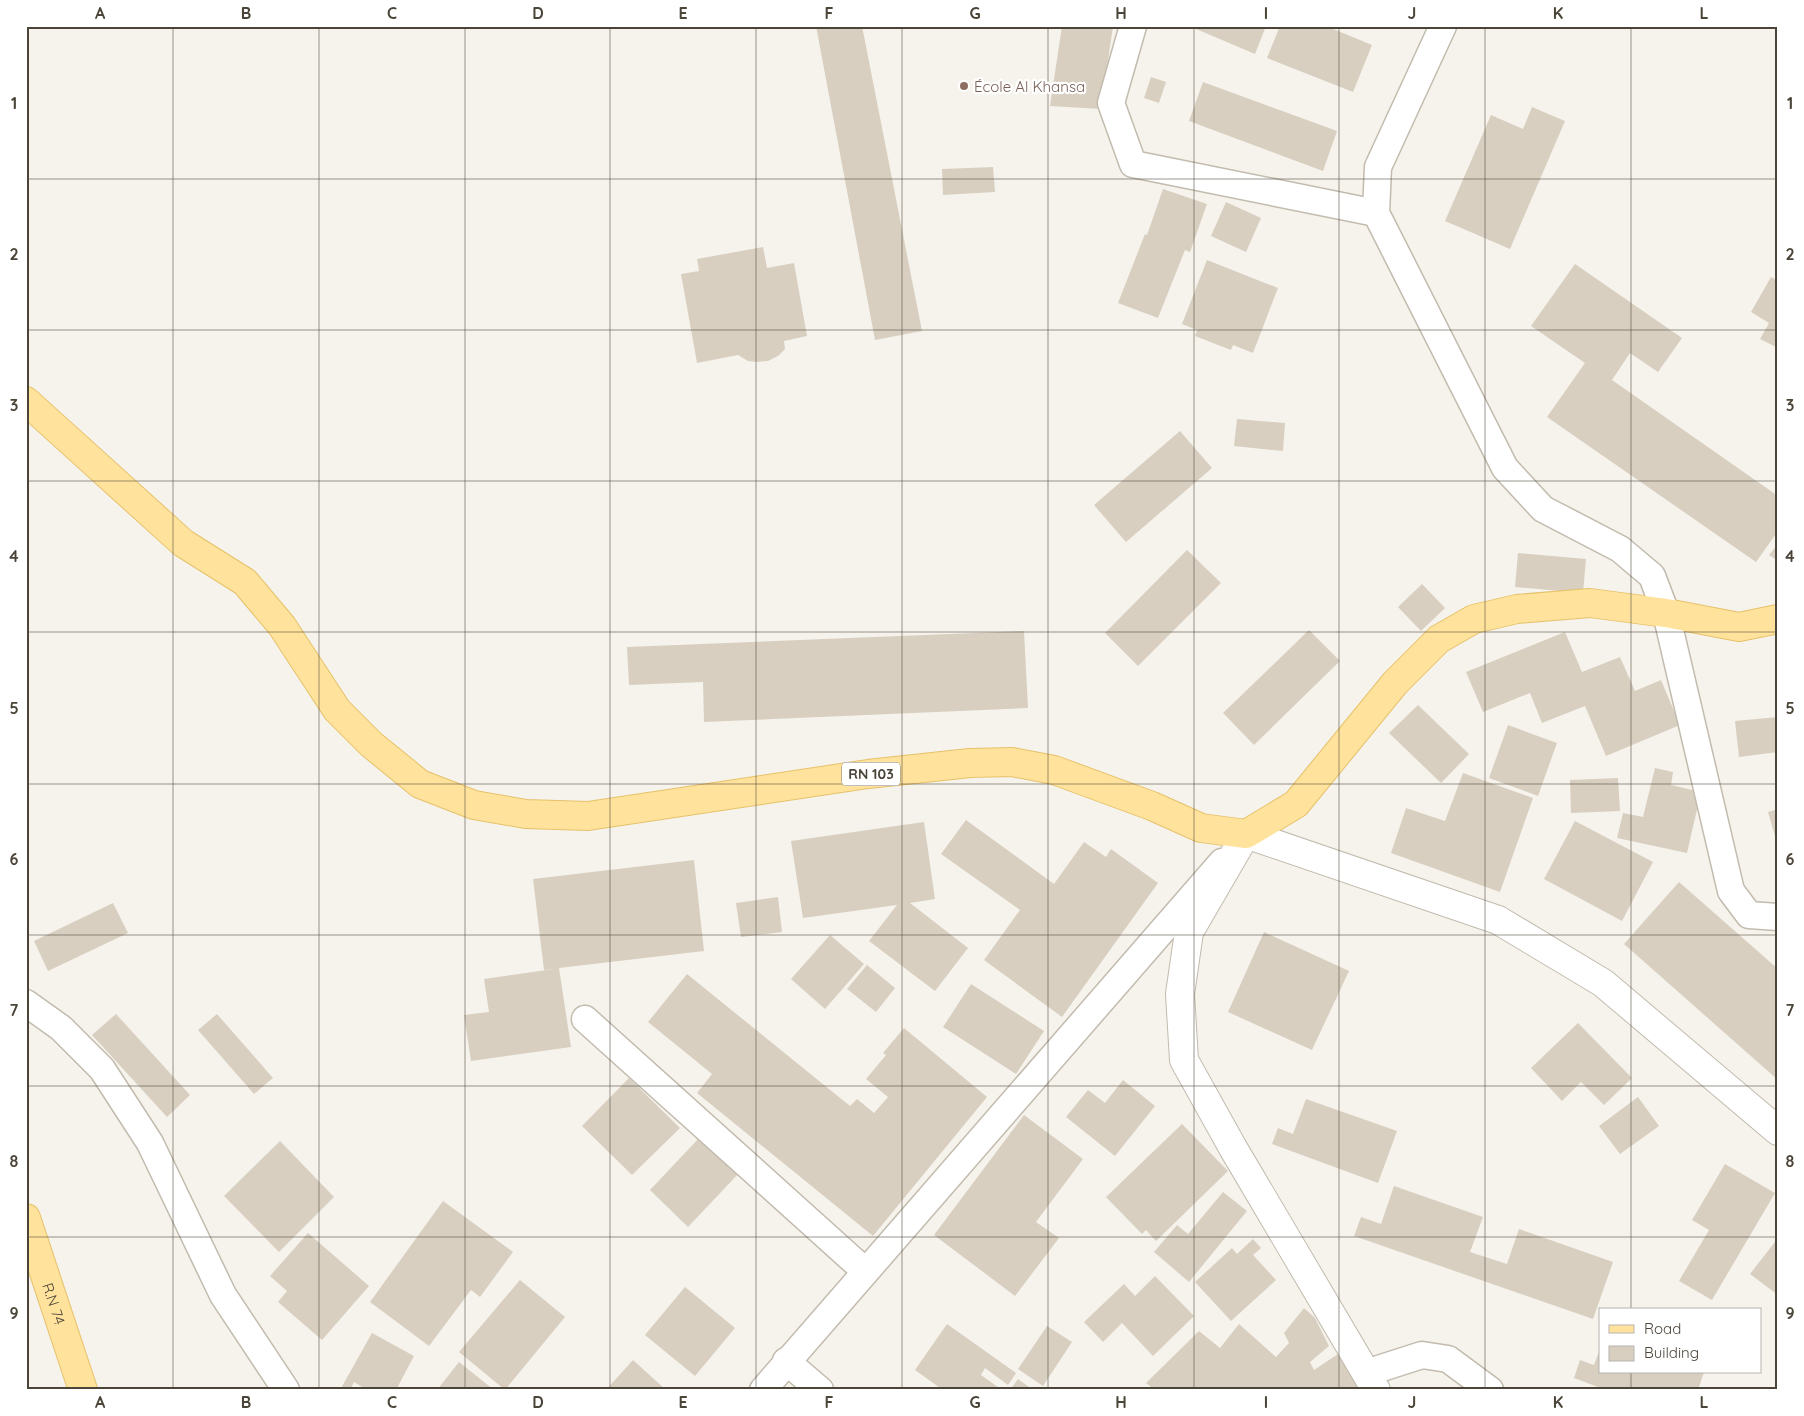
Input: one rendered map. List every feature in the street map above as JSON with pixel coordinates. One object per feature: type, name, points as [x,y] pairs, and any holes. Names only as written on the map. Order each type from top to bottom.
[{"type":"main road","name":"RN 103","points":[[26,401],[183,543],[245,582],[282,626],[336,710],[371,744],[420,784],[474,806],[526,814],[588,816],[868,774],[970,763],[1012,762],[1054,770],[1152,806],[1201,828],[1246,834]]},
{"type":"main road","points":[[1246,834],[1296,804],[1395,683],[1439,639],[1474,619],[1517,608],[1590,603],[1666,613],[1739,627],[1778,619]]},
{"type":"main road","name":"R.N 74","points":[[26,1218],[83,1390]]},
{"type":"street","points":[[1133,26],[1111,103],[1133,164],[1376,213]]},
{"type":"street","points":[[1442,26],[1378,167],[1376,213],[1505,468],[1543,509],[1620,549],[1652,576],[1666,613],[1731,891],[1749,915],[1778,917]]},
{"type":"street","points":[[1246,834],[1498,920],[1603,983],[1778,1131]]},
{"type":"street","points":[[763,1390],[786,1361],[1246,834]]},
{"type":"street","points":[[1246,834],[1188,932],[1180,994],[1184,1060],[1233,1148],[1371,1381],[1422,1355],[1448,1359],[1490,1390]]},
{"type":"street","points":[[26,1003],[61,1028],[102,1069],[150,1143],[223,1295],[286,1390]]},
{"type":"street","points":[[585,1019],[865,1271]]},
{"type":"street","points":[[786,1361],[820,1390]]},
{"type":"building","points":[[816,26],[862,26],[922,331],[875,340]]},
{"type":"building","points":[[1062,26],[1113,26],[1101,109],[1050,106]]},
{"type":"building","points":[[1189,26],[1266,26],[1255,54]]},
{"type":"building","points":[[1280,26],[1326,26],[1372,45],[1353,92],[1267,58]]},
{"type":"building","points":[[1151,77],[1166,82],[1159,103],[1144,98]]},
{"type":"building","points":[[1203,82],[1337,131],[1323,171],[1189,121]]},
{"type":"building","points":[[1532,107],[1565,121],[1510,249],[1445,221],[1491,115],[1523,129]]},
{"type":"building","points":[[993,167],[995,192],[943,195],[942,169]]},
{"type":"building","points":[[1163,189],[1207,204],[1190,252],[1185,250],[1158,318],[1118,303],[1145,234],[1147,235]]},
{"type":"building","points":[[1226,202],[1261,218],[1246,252],[1211,236]]},
{"type":"building","points":[[763,247],[767,268],[794,263],[807,336],[784,341],[785,349],[778,356],[768,361],[748,361],[738,355],[697,363],[681,274],[699,271],[697,259]]},
{"type":"building","points":[[1207,260],[1278,288],[1253,353],[1233,345],[1231,350],[1195,336],[1197,330],[1182,324]]},
{"type":"building","points":[[1575,264],[1682,338],[1658,372],[1630,353],[1612,380],[1778,496],[1778,531],[1756,562],[1547,417],[1585,363],[1531,326]]},
{"type":"building","points":[[1771,277],[1778,281],[1778,348],[1760,339],[1769,323],[1751,312]]},
{"type":"building","points":[[1237,419],[1285,423],[1283,451],[1234,446]]},
{"type":"building","points":[[1180,431],[1212,468],[1126,542],[1094,505]]},
{"type":"building","points":[[1778,544],[1778,561],[1769,555]]},
{"type":"building","points":[[1187,550],[1221,583],[1138,666],[1105,633]]},
{"type":"building","points":[[1518,553],[1586,559],[1583,593],[1515,587]]},
{"type":"building","points":[[1422,584],[1445,608],[1421,631],[1398,607]]},
{"type":"building","points":[[1309,630],[1340,661],[1254,745],[1223,713]]},
{"type":"building","points":[[1024,631],[1028,708],[704,722],[703,682],[629,685],[627,647]]},
{"type":"building","points":[[1565,632],[1582,672],[1620,657],[1635,691],[1661,680],[1680,725],[1606,756],[1585,706],[1542,723],[1530,693],[1483,712],[1466,672]]},
{"type":"building","points":[[1418,705],[1469,754],[1441,783],[1389,733]]},
{"type":"building","points":[[1778,717],[1778,752],[1739,757],[1735,721]]},
{"type":"building","points":[[1508,725],[1557,743],[1538,796],[1489,778]]},
{"type":"building","points":[[1655,768],[1673,772],[1671,785],[1701,792],[1687,853],[1617,838],[1623,813],[1643,817]]},
{"type":"building","points":[[1463,773],[1533,798],[1500,892],[1391,853],[1406,808],[1445,821]]},
{"type":"building","points":[[1618,778],[1620,811],[1571,813],[1570,780]]},
{"type":"building","points":[[1778,809],[1778,843],[1777,843],[1768,812]]},
{"type":"building","points":[[966,820],[1054,884],[1084,842],[1106,857],[1111,849],[1158,883],[1062,1017],[984,960],[1020,910],[941,854]]},
{"type":"building","points":[[1575,821],[1653,862],[1622,921],[1544,879]]},
{"type":"building","points":[[924,822],[935,899],[910,903],[968,948],[935,991],[869,941],[897,905],[803,918],[791,841]]},
{"type":"building","points":[[694,860],[704,951],[559,968],[571,1047],[471,1061],[464,1015],[489,1012],[484,979],[554,969],[544,970],[533,879]]},
{"type":"building","points":[[1679,882],[1778,969],[1778,1080],[1624,944]]},
{"type":"building","points":[[778,897],[782,932],[741,937],[736,903]]},
{"type":"building","points":[[113,903],[128,933],[48,971],[34,941]]},
{"type":"building","points":[[1264,932],[1349,971],[1312,1050],[1228,1012]]},
{"type":"building","points":[[830,935],[864,964],[825,1009],[791,979]]},
{"type":"building","points":[[867,965],[895,988],[876,1012],[847,989]]},
{"type":"building","points":[[687,974],[850,1106],[857,1099],[874,1113],[888,1097],[866,1079],[886,1055],[883,1053],[904,1028],[987,1097],[873,1236],[697,1093],[712,1074],[648,1022]]},
{"type":"building","points":[[971,984],[1044,1031],[1016,1074],[943,1027]]},
{"type":"building","points":[[116,1014],[190,1095],[167,1117],[92,1035]]},
{"type":"building","points":[[217,1014],[273,1078],[254,1094],[198,1030]]},
{"type":"building","points":[[1578,1023],[1632,1078],[1604,1105],[1581,1082],[1562,1101],[1531,1068]]},
{"type":"building","points":[[629,1078],[680,1128],[632,1175],[582,1126]]},
{"type":"building","points":[[1123,1080],[1155,1106],[1115,1156],[1066,1117],[1088,1090],[1105,1103]]},
{"type":"building","points":[[1638,1097],[1659,1126],[1620,1154],[1599,1126]]},
{"type":"building","points":[[1306,1099],[1397,1131],[1378,1183],[1272,1144],[1278,1128],[1293,1134]]},
{"type":"building","points":[[1024,1115],[1083,1159],[1036,1222],[1059,1238],[1015,1296],[934,1235]]},
{"type":"building","points":[[1182,1124],[1228,1171],[1156,1241],[1146,1230],[1142,1234],[1106,1197]]},
{"type":"building","points":[[701,1136],[740,1172],[688,1227],[650,1190]]},
{"type":"building","points":[[280,1141],[334,1197],[279,1252],[224,1196]]},
{"type":"building","points":[[1725,1164],[1775,1193],[1712,1300],[1679,1281],[1709,1230],[1692,1220]]},
{"type":"building","points":[[1394,1186],[1483,1217],[1470,1252],[1507,1264],[1519,1229],[1613,1262],[1593,1319],[1354,1236],[1361,1217],[1381,1224]]},
{"type":"building","points":[[1223,1192],[1247,1211],[1189,1282],[1154,1252],[1177,1225],[1188,1234]]},
{"type":"building","points":[[443,1201],[513,1252],[480,1297],[471,1290],[429,1346],[370,1302]]},
{"type":"building","points":[[308,1233],[369,1286],[322,1340],[278,1302],[287,1291],[270,1276]]},
{"type":"building","points":[[1778,1238],[1778,1295],[1750,1274]]},
{"type":"building","points":[[1253,1239],[1261,1248],[1253,1255],[1276,1280],[1231,1321],[1195,1282],[1232,1248],[1237,1254]]},
{"type":"building","points":[[1155,1276],[1194,1316],[1153,1356],[1122,1323],[1103,1342],[1084,1322],[1124,1284],[1135,1296]]},
{"type":"building","points":[[520,1280],[565,1317],[505,1390],[459,1352]]},
{"type":"building","points":[[685,1287],[735,1328],[695,1376],[645,1335]]},
{"type":"building","points":[[1304,1308],[1315,1318],[1329,1346],[1310,1362],[1314,1370],[1341,1352],[1363,1390],[1155,1390],[1146,1383],[1199,1331],[1220,1348],[1239,1324],[1276,1357],[1289,1343],[1284,1333]]},
{"type":"building","points":[[947,1324],[1016,1373],[1008,1385],[985,1368],[981,1375],[1002,1390],[943,1390],[915,1370]]},
{"type":"building","points":[[1047,1326],[1072,1342],[1043,1386],[1018,1369]]},
{"type":"building","points":[[372,1333],[414,1356],[396,1390],[367,1390],[354,1382],[350,1390],[340,1390]]},
{"type":"building","points":[[1599,1352],[1599,1374],[1703,1374],[1698,1390],[1606,1390],[1574,1378],[1580,1360],[1594,1365]]},
{"type":"building","points":[[633,1360],[666,1390],[606,1390]]},
{"type":"building","points":[[459,1362],[494,1390],[437,1390]]},
{"type":"building","points":[[1018,1379],[1029,1387],[1027,1390],[1010,1390]]},
{"type":"place","name":"École Al Khansa","points":[[964,86]]}]
